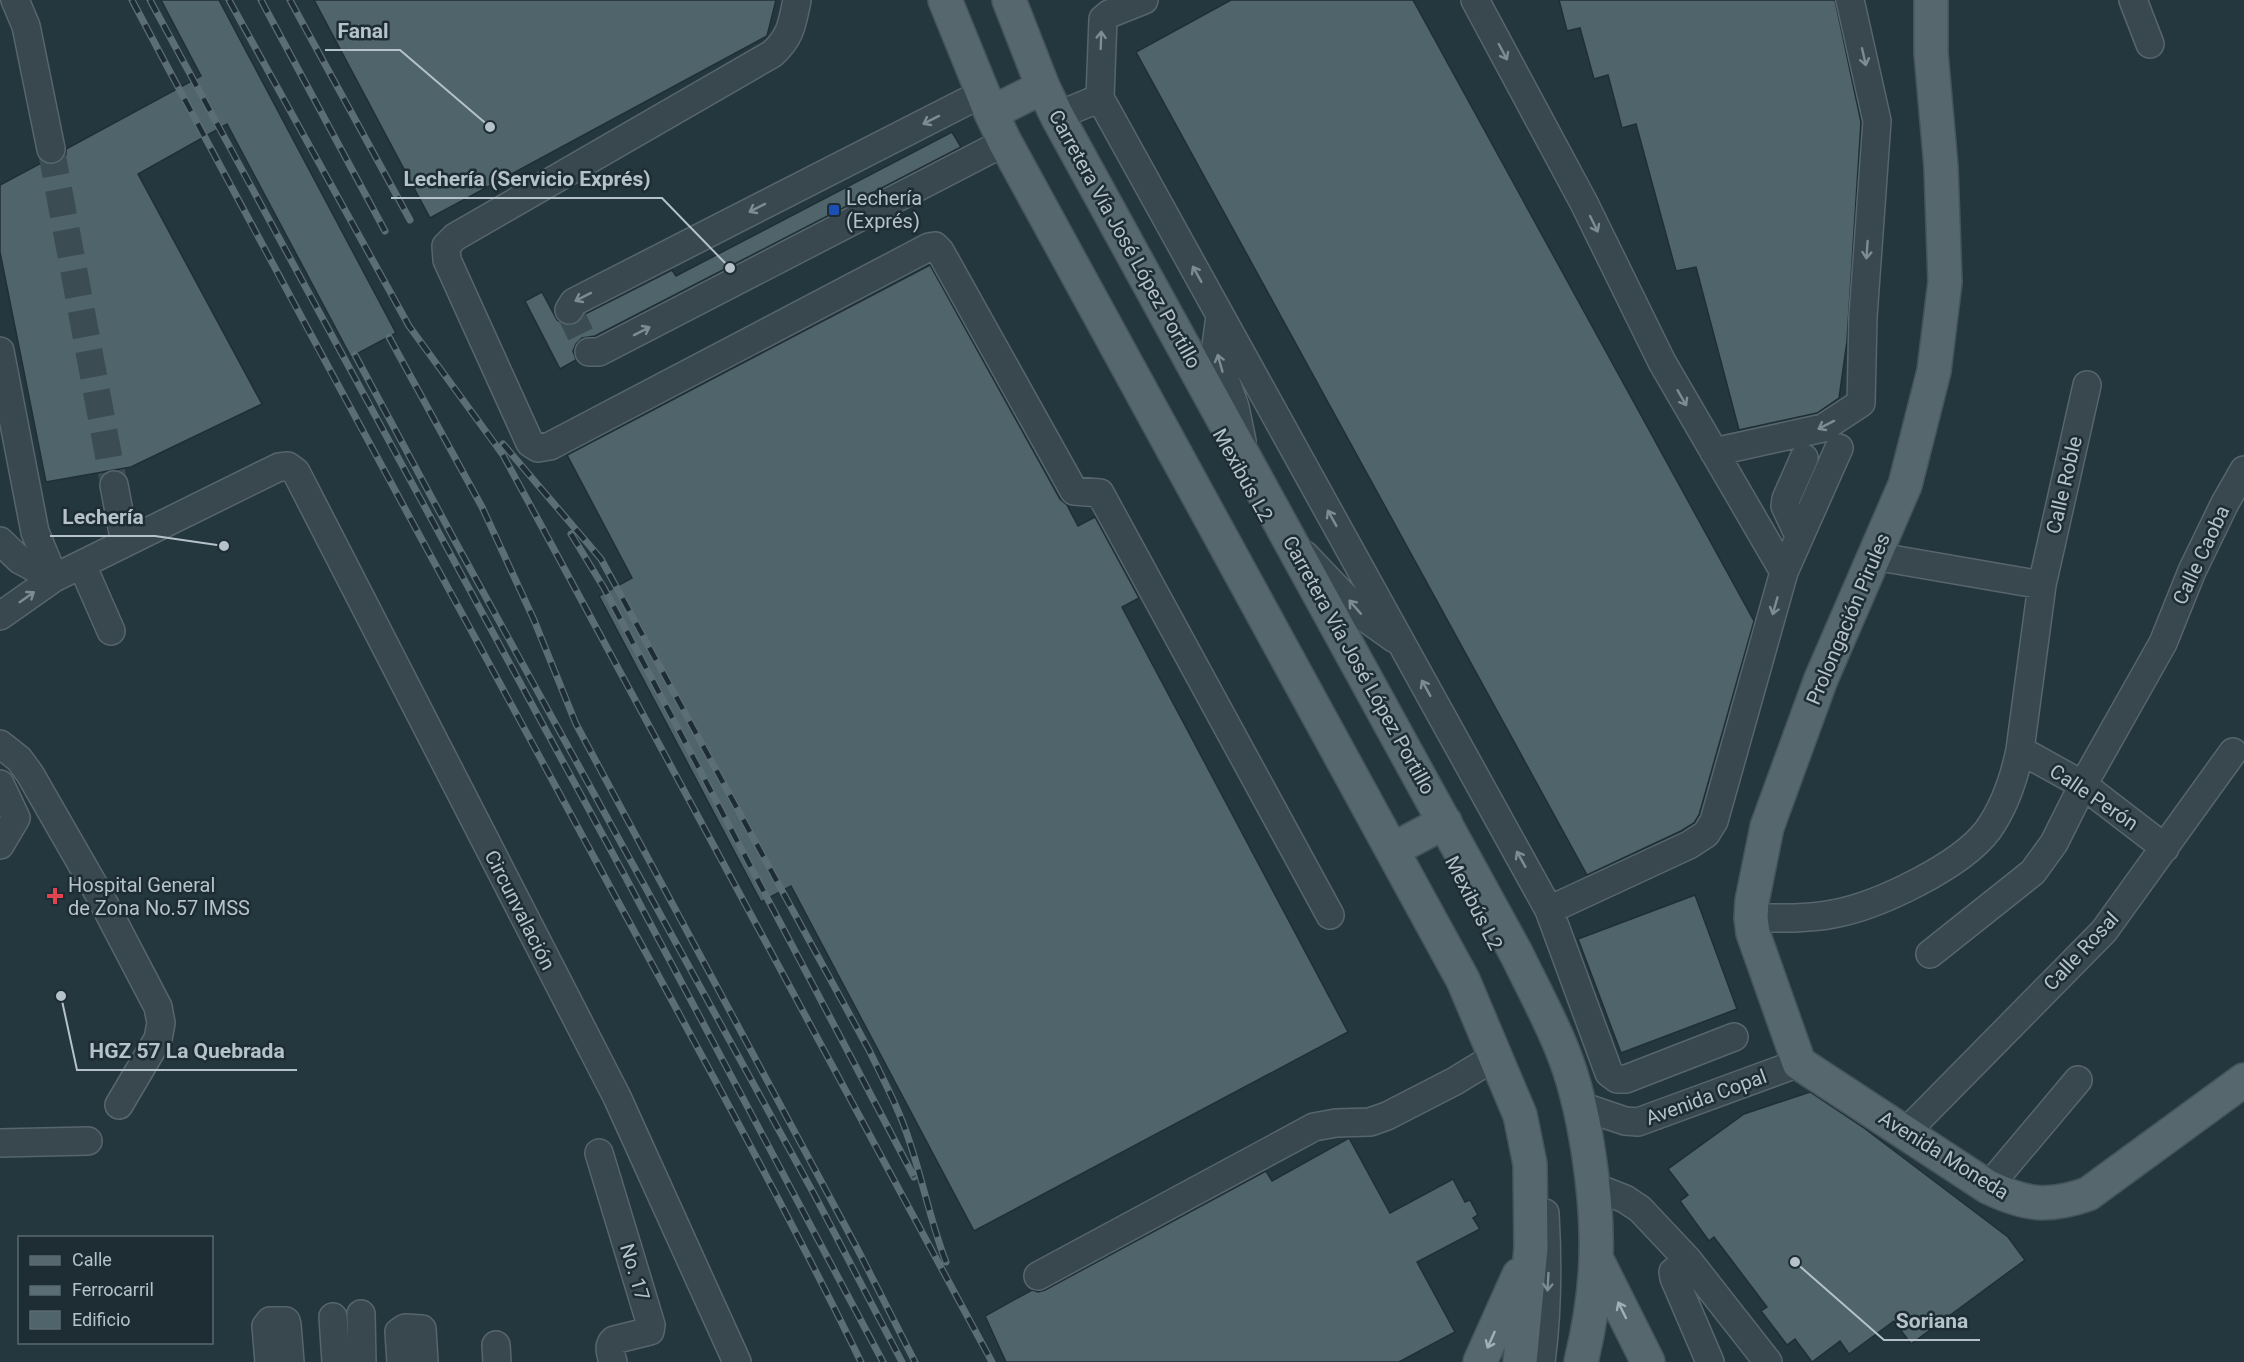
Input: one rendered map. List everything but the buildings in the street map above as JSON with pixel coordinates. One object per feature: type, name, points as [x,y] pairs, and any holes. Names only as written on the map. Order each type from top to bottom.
[{"type":"main road","points":[[945,0],[992,105],[1005,142],[1398,847],[1464,980],[1521,1115],[1530,1164],[1531,1248],[1520,1362]]},
{"type":"main road","name":"Carretera Vía José López Portillo","points":[[1009,0],[1045,98],[1291,542],[1440,825],[1516,953],[1562,1049],[1578,1105],[1592,1186],[1596,1258],[1587,1337],[1581,1362]]},
{"type":"main road","name":"Prolongación Pirules","points":[[1799,1063],[1754,933],[1751,918],[1752,901],[1767,827],[1821,679],[1905,485],[1934,371],[1945,282],[1941,167],[1931,53],[1931,0]]},
{"type":"main road","points":[[992,105],[1045,98]]},
{"type":"main road","points":[[1398,847],[1440,825]]},
{"type":"main road","name":"Avenida Moneda","points":[[1799,1063],[1988,1188],[2015,1200],[2045,1204],[2088,1194],[2244,1080]]},
{"type":"main road","points":[[1480,1362],[1531,1248]]},
{"type":"main road","points":[[1596,1258],[1648,1362]]},
{"type":"street","points":[[15,0],[26,26],[51,149]]},
{"type":"street","points":[[797,0],[785,42],[772,54],[456,237],[446,246],[447,260],[530,443],[538,448],[550,447],[929,247],[935,246],[940,251],[1074,491],[1100,493],[1330,915]]},
{"type":"street","name":"Mexibús L2","points":[[958,0],[992,105],[1398,847],[1474,978],[1516,1066],[1542,1161],[1549,1271],[1546,1328],[1541,1362]]},
{"type":"street","name":"Mexibús L2","points":[[993,0],[1440,825],[1552,1053],[1578,1158],[1586,1216],[1585,1277],[1572,1362]]},
{"type":"street","points":[[1144,0],[1109,14],[1103,19],[1100,98],[1549,910],[1609,1073],[1617,1079],[1626,1079],[1734,1037]]},
{"type":"street","points":[[1475,0],[1584,203],[1662,362],[1784,572]]},
{"type":"street","points":[[1714,452],[1823,428],[1861,403],[1863,317],[1877,121],[1850,0]]},
{"type":"street","points":[[2133,0],[2150,44]]},
{"type":"street","points":[[1045,98],[1100,98]]},
{"type":"street","points":[[569,310],[574,302],[992,105]]},
{"type":"street","points":[[589,352],[599,352],[1005,142]]},
{"type":"street","points":[[1220,316],[1216,346],[1219,362],[1235,407],[1246,460]]},
{"type":"street","points":[[0,351],[35,532],[54,578]]},
{"type":"street","name":"Calle Roble","points":[[1751,918],[1802,918],[1835,914],[1877,900],[1924,879],[1961,855],[1987,831],[2008,795],[2020,750],[2042,585],[2086,385]]},
{"type":"street","points":[[1549,910],[1689,845],[1706,834],[1714,821],[1784,572],[1839,448]]},
{"type":"street","points":[[1799,536],[1785,506],[1786,498],[1804,458]]},
{"type":"street","name":"Circunvalación","points":[[125,543],[279,467],[288,466],[296,472],[616,1098],[737,1362]]},
{"type":"street","name":"Calle Caoba","points":[[2083,785],[2163,643],[2192,571],[2244,470]]},
{"type":"street","points":[[0,616],[54,578],[125,543],[114,485]]},
{"type":"street","points":[[0,542],[20,560],[54,578]]},
{"type":"street","points":[[1291,542],[1364,617],[1401,643]]},
{"type":"street","points":[[1874,556],[2042,585]]},
{"type":"street","points":[[82,565],[111,631]]},
{"type":"street","name":"Calle Perón","points":[[2020,750],[2083,785],[2165,848]]},
{"type":"street","points":[[2,752],[19,759],[30,774],[158,1007],[161,1023],[158,1039],[120,1105]]},
{"type":"street","name":"Calle Rosal","points":[[1906,1132],[2103,931],[2233,752]]},
{"type":"street","points":[[0,784],[16,818],[0,846]]},
{"type":"street","points":[[1930,954],[2033,872],[2054,843],[2083,785]]},
{"type":"street","points":[[1038,1276],[1314,1128],[1336,1123],[1370,1122],[1387,1116],[1455,1081],[1496,1056]]},
{"type":"street","name":"Avenida Copal","points":[[1578,1105],[1625,1121],[1638,1122],[1799,1063]]},
{"type":"street","points":[[1988,1188],[2078,1080]]},
{"type":"street","points":[[0,1143],[88,1141]]},
{"type":"street","name":"No. 17","points":[[599,1153],[651,1325],[650,1331],[644,1334],[614,1340],[609,1348],[613,1362]]},
{"type":"street","points":[[1592,1186],[1625,1199],[1640,1209],[1688,1260],[1768,1362]]},
{"type":"street","points":[[1688,1260],[1673,1272],[1674,1278],[1710,1362]]},
{"type":"street","points":[[361,1314],[362,1362]]},
{"type":"street","points":[[333,1317],[336,1362]]},
{"type":"street","points":[[269,1362],[266,1326],[270,1321],[282,1320],[286,1321],[287,1325],[290,1362]]},
{"type":"street","points":[[401,1362],[399,1332],[405,1328],[422,1329],[424,1362]]},
{"type":"tunnel","points":[[51,149],[114,485]]},
{"type":"tunnel","points":[[569,310],[589,352]]},
{"type":"railway","points":[[132,0],[731,1110],[861,1362]]},
{"type":"railway","points":[[150,0],[626,878],[883,1362]]},
{"type":"railway","points":[[229,0],[409,326],[503,455],[992,1362]]},
{"type":"railway","points":[[261,0],[385,231]]},
{"type":"railway","points":[[290,0],[410,220]]},
{"type":"railway","points":[[389,337],[482,507],[534,620],[576,724],[858,1250],[915,1362]]},
{"type":"railway","points":[[355,355],[814,1194],[902,1362]]},
{"type":"railway","points":[[503,444],[601,559],[869,1050],[906,1131],[946,1262]]},
{"type":"railway","points":[[571,534],[604,588],[914,1177]]},
{"type":"place","name":"Fanal","points":[[490,127]]},
{"type":"place","name":"Lechería (Exprés)","points":[[834,210]]},
{"type":"place","name":"Lechería (Servicio Exprés)","points":[[730,268]]},
{"type":"place","name":"Lechería","points":[[224,546]]},
{"type":"place","name":"Hospital General de Zona No.57 IMSS","points":[[55,896]]},
{"type":"place","name":"HGZ 57 La Quebrada","points":[[61,996]]},
{"type":"place","name":"Soriana","points":[[1795,1262]]}]
